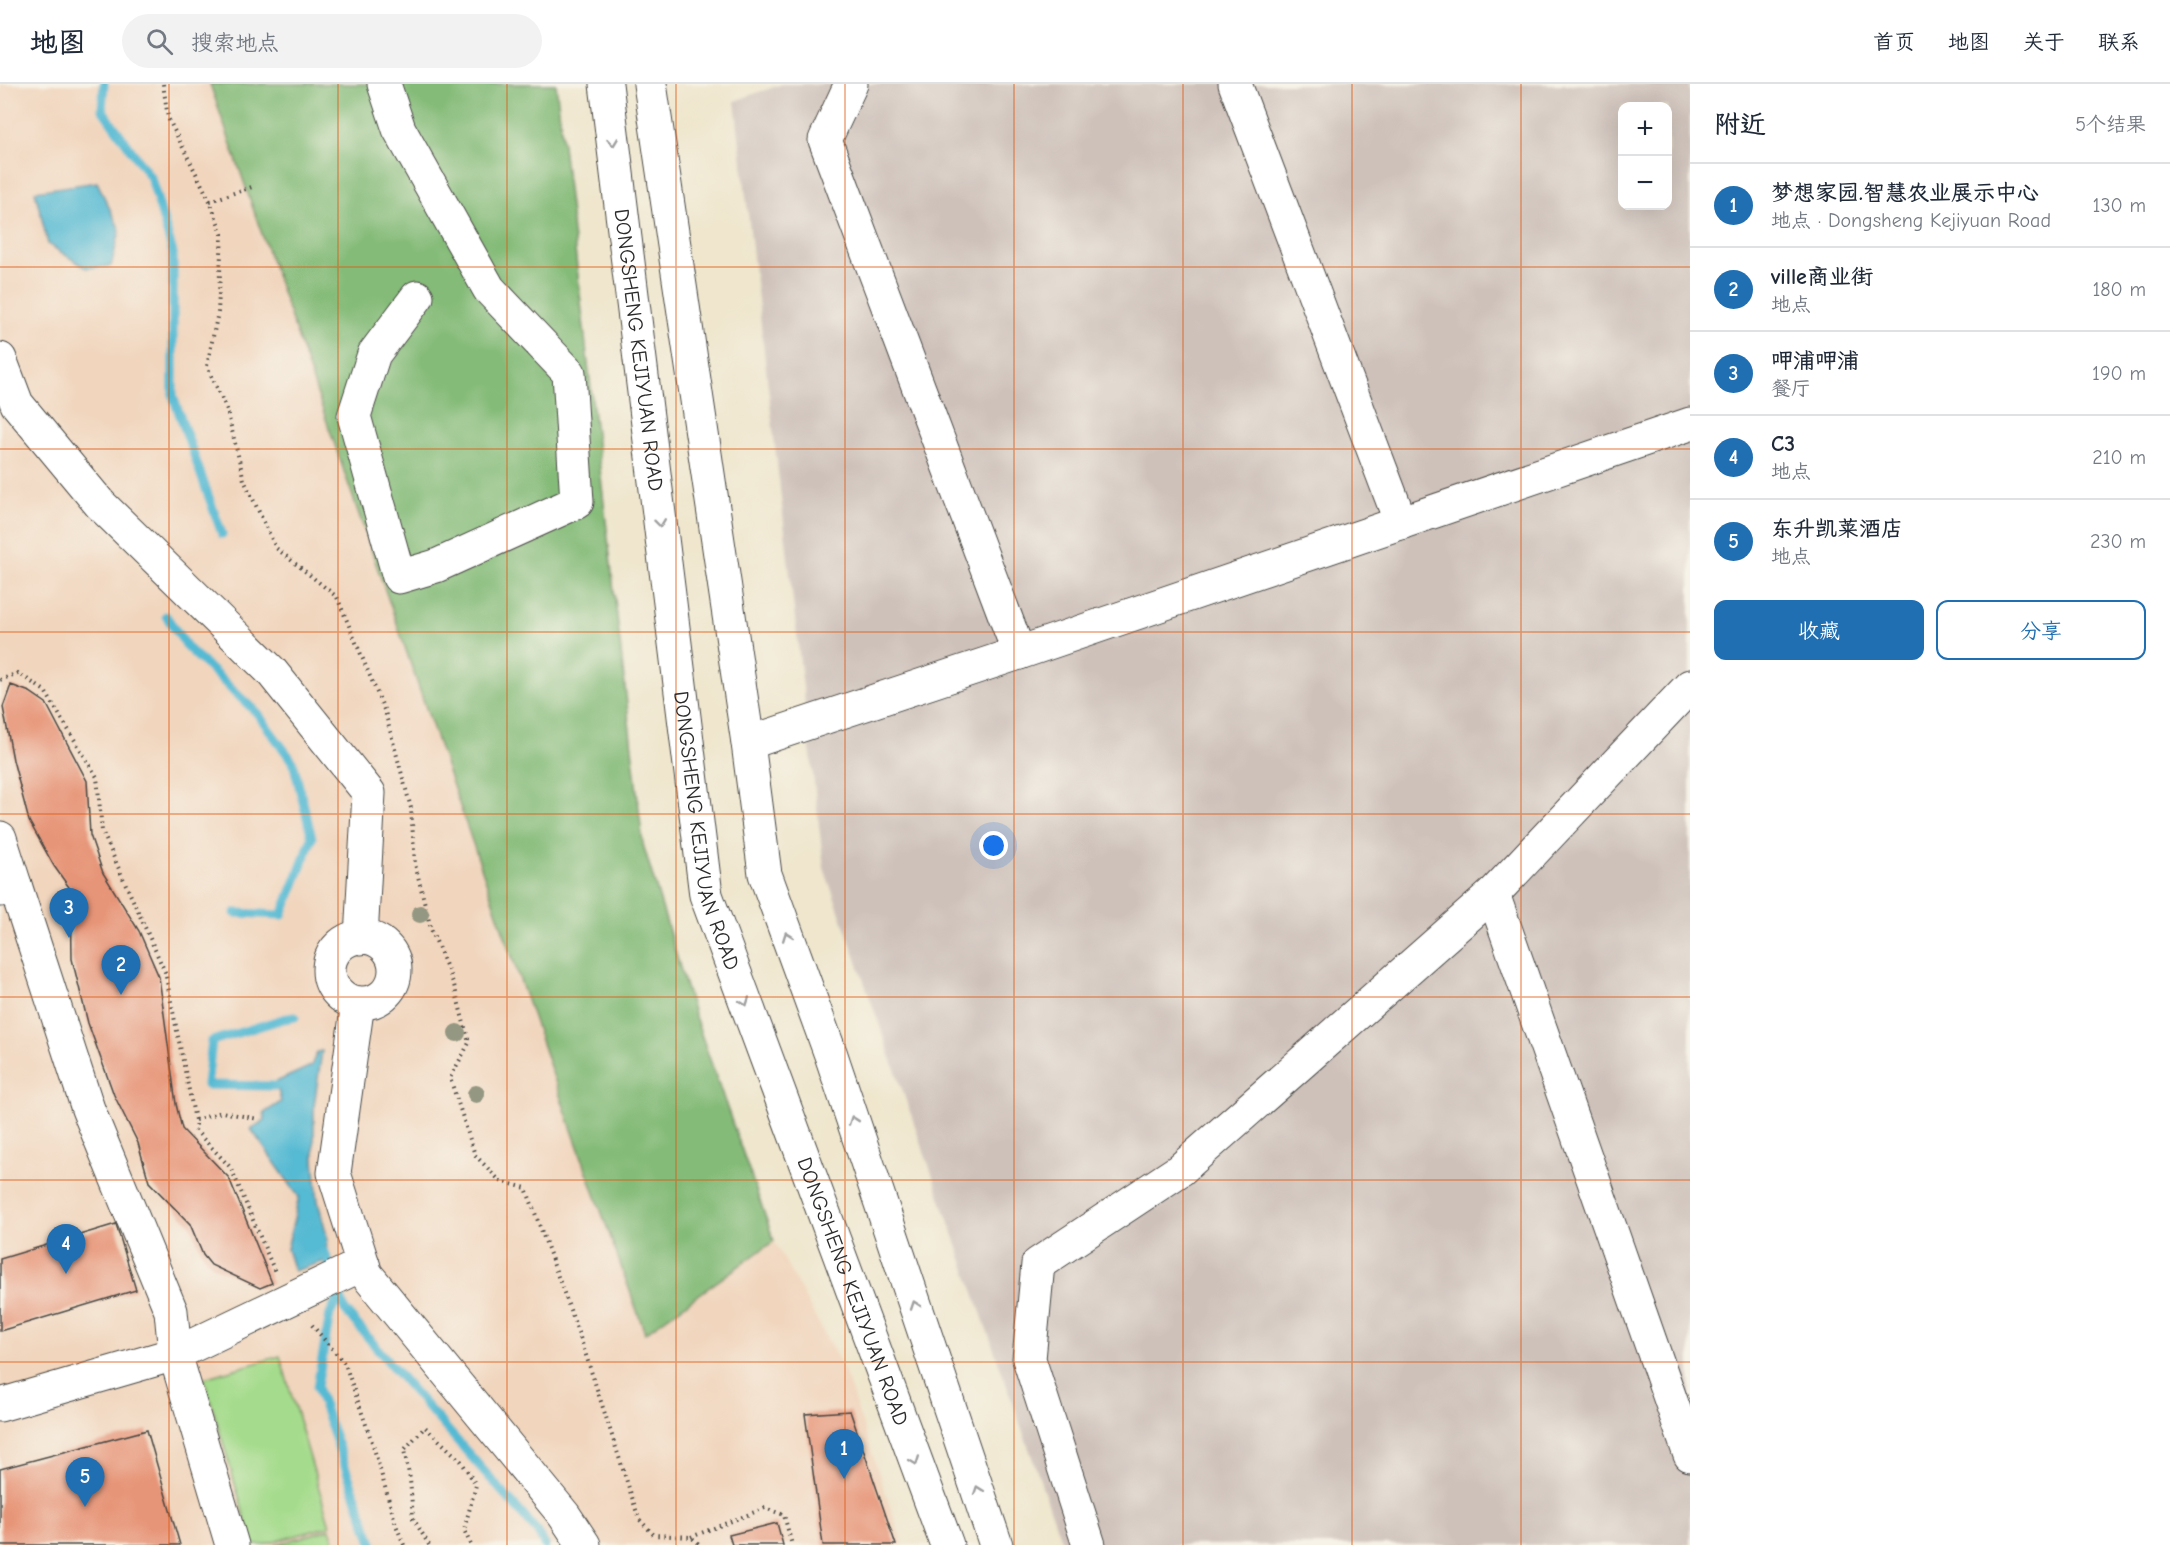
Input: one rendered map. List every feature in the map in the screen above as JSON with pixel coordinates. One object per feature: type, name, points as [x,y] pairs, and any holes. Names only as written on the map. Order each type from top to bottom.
[{"type":"street","points":[[384,84],[399,129],[489,289],[569,373],[577,502],[436,566],[399,577],[354,416],[374,354],[417,297]]},
{"type":"street","name":"DONGSHENG KEJIYUAN ROAD","points":[[606,84],[706,895],[946,1545]]},
{"type":"street","points":[[651,84],[748,743],[765,874],[831,1055],[996,1545]]},
{"type":"street","points":[[851,84],[825,140],[1018,654]]},
{"type":"street","points":[[1235,84],[1401,523]]},
{"type":"street","points":[[0,359],[17,404],[100,504],[271,671],[369,793],[361,938]]},
{"type":"street","points":[[748,743],[1018,654],[1690,424]]},
{"type":"street","points":[[1089,1545],[1029,1359],[1038,1264],[1180,1170],[1493,894],[1690,686]]},
{"type":"street","points":[[0,838],[8,888],[88,1109],[171,1311],[175,1354],[232,1545]]},
{"type":"street","points":[[1493,894],[1690,1455]]},
{"type":"street","points":[[361,938],[368,938],[383,944],[391,952],[395,963],[396,974],[389,990],[380,998],[369,1003],[347,1000],[332,985],[330,974],[330,962],[339,947],[349,940],[361,938]]},
{"type":"street","points":[[358,1003],[334,1173],[358,1266],[564,1515],[584,1545]]},
{"type":"street","points":[[0,1405],[175,1354],[358,1266]]},
{"type":"path","points":[[163,84],[168,118],[210,201],[222,234],[218,312],[207,366],[227,410],[244,480],[276,548],[338,597],[385,712],[411,808],[415,864],[431,929],[454,985],[469,1043],[450,1078],[475,1155],[500,1180],[526,1188],[582,1342],[639,1519],[654,1535],[691,1537],[765,1508],[784,1515],[792,1545]]},
{"type":"path","points":[[210,201],[252,187]]},
{"type":"path","points":[[0,680],[18,674],[45,691],[97,777],[102,831],[165,972],[195,1120],[195,1130],[231,1168],[276,1272],[284,1302],[314,1327],[345,1364],[404,1545]]},
{"type":"path","points":[[195,1120],[222,1112],[258,1119]]},
{"type":"path","points":[[429,1545],[412,1518],[410,1479],[404,1449],[425,1427],[461,1461],[476,1485],[464,1530],[471,1545]]},
{"type":"path","points":[[691,1537],[700,1545]]},
{"type":"shaded area","points":[[0,84],[210,84],[572,1130],[645,1333],[774,1241],[844,1370],[903,1545],[0,1545]]},
{"type":"shaded area","points":[[782,84],[1690,84],[1690,1545],[1063,1545],[824,868],[735,101]]},
{"type":"green space","points":[[210,84],[556,84],[643,844],[694,1014],[774,1241],[645,1333],[572,1130]]},
{"type":"green space","points":[[280,1356],[330,1526],[263,1545],[253,1545],[204,1378]]},
{"type":"green space","points":[[330,1529],[335,1545],[275,1545]]},
{"type":"water","points":[[97,182],[120,230],[111,266],[86,268],[48,244],[35,191]]},
{"type":"water","points":[[322,1051],[314,1106],[314,1160],[318,1201],[328,1240],[323,1262],[294,1271],[287,1249],[299,1197],[251,1129],[265,1120],[264,1113],[281,1102],[276,1082],[311,1066],[317,1052]]},
{"type":"building","points":[[11,685],[30,692],[46,703],[87,781],[90,835],[103,873],[139,931],[159,977],[176,1104],[182,1129],[229,1178],[272,1283],[260,1288],[211,1265],[203,1255],[190,1224],[149,1182],[138,1143],[114,1095],[88,1023],[72,959],[71,890],[54,866],[29,821],[13,760],[3,707]]},
{"type":"building","points":[[116,1224],[136,1290],[0,1331],[0,1259]]},
{"type":"building","points":[[850,1411],[896,1545],[823,1545],[805,1414]]},
{"type":"building","points":[[147,1430],[180,1545],[0,1545],[0,1469]]},
{"type":"building","points":[[777,1523],[783,1545],[732,1545],[729,1535]]},
{"type":"waterway","points":[[104,84],[102,109],[151,178],[173,253],[173,396],[222,534]]},
{"type":"waterway","points":[[166,616],[188,648],[257,713],[293,762],[312,838],[282,915],[235,913]]},
{"type":"waterway","points":[[276,1086],[207,1085],[212,1041],[295,1017]]},
{"type":"waterway","points":[[325,1252],[345,1310],[537,1531],[545,1545]]},
{"type":"waterway","points":[[340,1294],[330,1314],[317,1387],[373,1545]]},
{"type":"place","name":"呷浦呷浦","points":[[69,938]]},
{"type":"place","name":"ville商业街","points":[[121,995]]},
{"type":"place","name":"C3","points":[[66,1274]]},
{"type":"place","name":"梦想家园.智慧农业展示中心","points":[[844,1479]]},
{"type":"place","name":"东升凯莱酒店","points":[[85,1507]]}]
